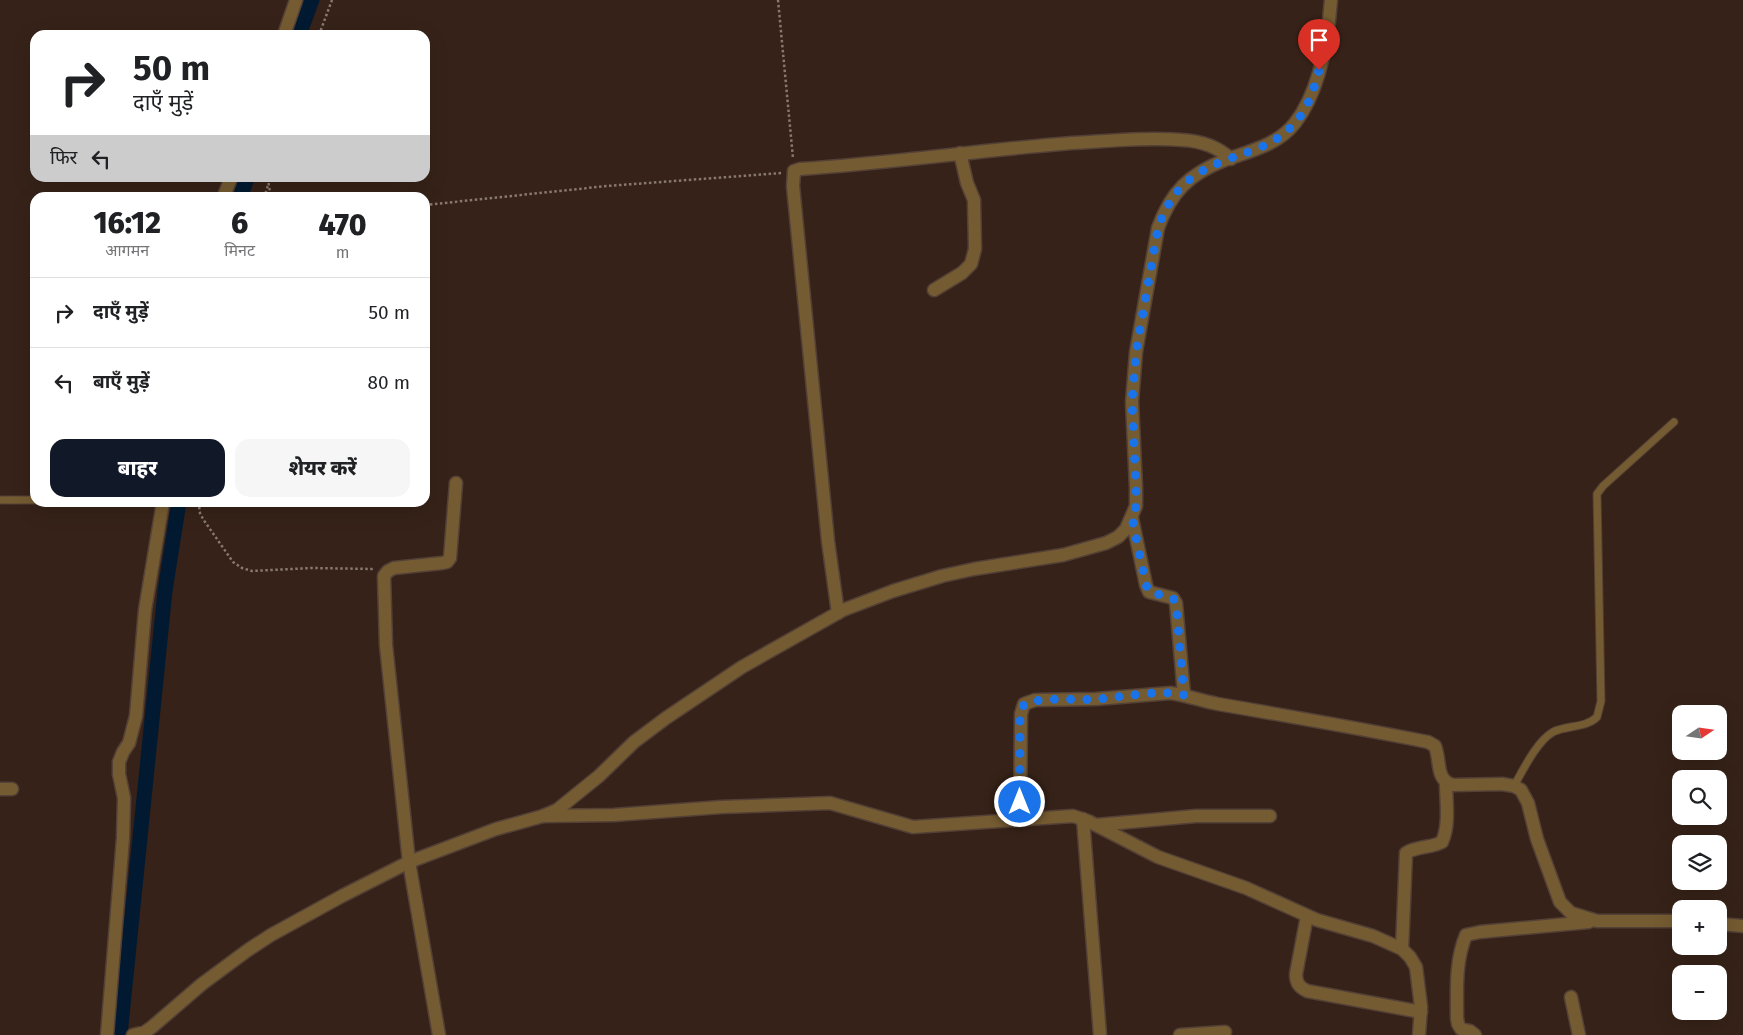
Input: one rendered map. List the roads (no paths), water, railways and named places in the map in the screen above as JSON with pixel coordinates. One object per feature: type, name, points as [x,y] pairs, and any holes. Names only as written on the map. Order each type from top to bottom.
[{"type":"street","points":[[286,30],[296,0]]},
{"type":"street","points":[[139,1033],[248,950],[271,935],[342,896],[409,862],[496,829],[544,816],[557,810],[598,776],[634,742],[666,718],[742,667],[838,613],[893,590],[942,576],[1063,555],[1106,543],[1118,537],[1126,529],[1136,506],[1132,402],[1136,352],[1158,228],[1165,209],[1173,196],[1186,182],[1207,169],[1257,150],[1280,137],[1294,124],[1309,102],[1325,43],[1331,0]]},
{"type":"street","points":[[838,613],[828,541],[793,174],[800,169],[960,153],[1123,140],[1183,140],[1208,144],[1222,150],[1230,159]]},
{"type":"street","points":[[934,290],[962,273],[971,264],[975,249],[974,200],[966,183],[960,153]]},
{"type":"street","points":[[439,1035],[409,862],[386,645],[384,576],[394,568],[447,562],[450,558],[456,483]]},
{"type":"street","points":[[107,1035],[123,838],[124,798],[119,774],[119,762],[129,743],[136,716],[145,610],[162,507]]},
{"type":"street","points":[[1132,518],[1149,592],[1173,598],[1176,603],[1184,695]]},
{"type":"street","points":[[1020,820],[1020,714],[1024,704],[1035,700],[1096,699],[1170,693],[1184,695],[1209,703],[1342,725],[1428,742],[1435,746],[1442,779],[1446,783],[1454,785],[1514,786],[1521,790],[1528,803],[1537,839],[1560,902],[1570,913],[1596,921]]},
{"type":"street","points":[[1402,949],[1406,853],[1413,849],[1435,846],[1442,842],[1446,826],[1446,783]]},
{"type":"street","points":[[544,816],[614,815],[721,807],[830,803],[913,827],[1073,816],[1096,825],[1158,857],[1246,888],[1317,920],[1373,936],[1402,949],[1410,956],[1416,967],[1420,987],[1421,1012],[1419,1035]]},
{"type":"street","points":[[1096,825],[1196,816],[1270,816]]},
{"type":"street","points":[[1084,820],[1100,1035]]},
{"type":"street","points":[[1308,916],[1296,974],[1296,982],[1300,987],[1307,991],[1421,1012]]},
{"type":"street","points":[[1475,1035],[1470,1031],[1461,1029],[1457,1018],[1457,975],[1463,942],[1466,936],[1480,932],[1596,921],[1672,921]]},
{"type":"street","points":[[1727,925],[1743,926]]},
{"type":"street","points":[[1571,997],[1579,1035]]},
{"type":"street","points":[[1180,1035],[1225,1032]]},
{"type":"lane","points":[[1514,786],[1543,740],[1553,733],[1591,722],[1597,717],[1600,701],[1598,494],[1602,486],[1674,422]]},
{"type":"lane","points":[[0,500],[30,500]]},
{"type":"waterway","points":[[301,30],[312,0]]},
{"type":"waterway","points":[[242,192],[246,182]]},
{"type":"waterway","points":[[120,1035],[165,591],[178,507]]}]
